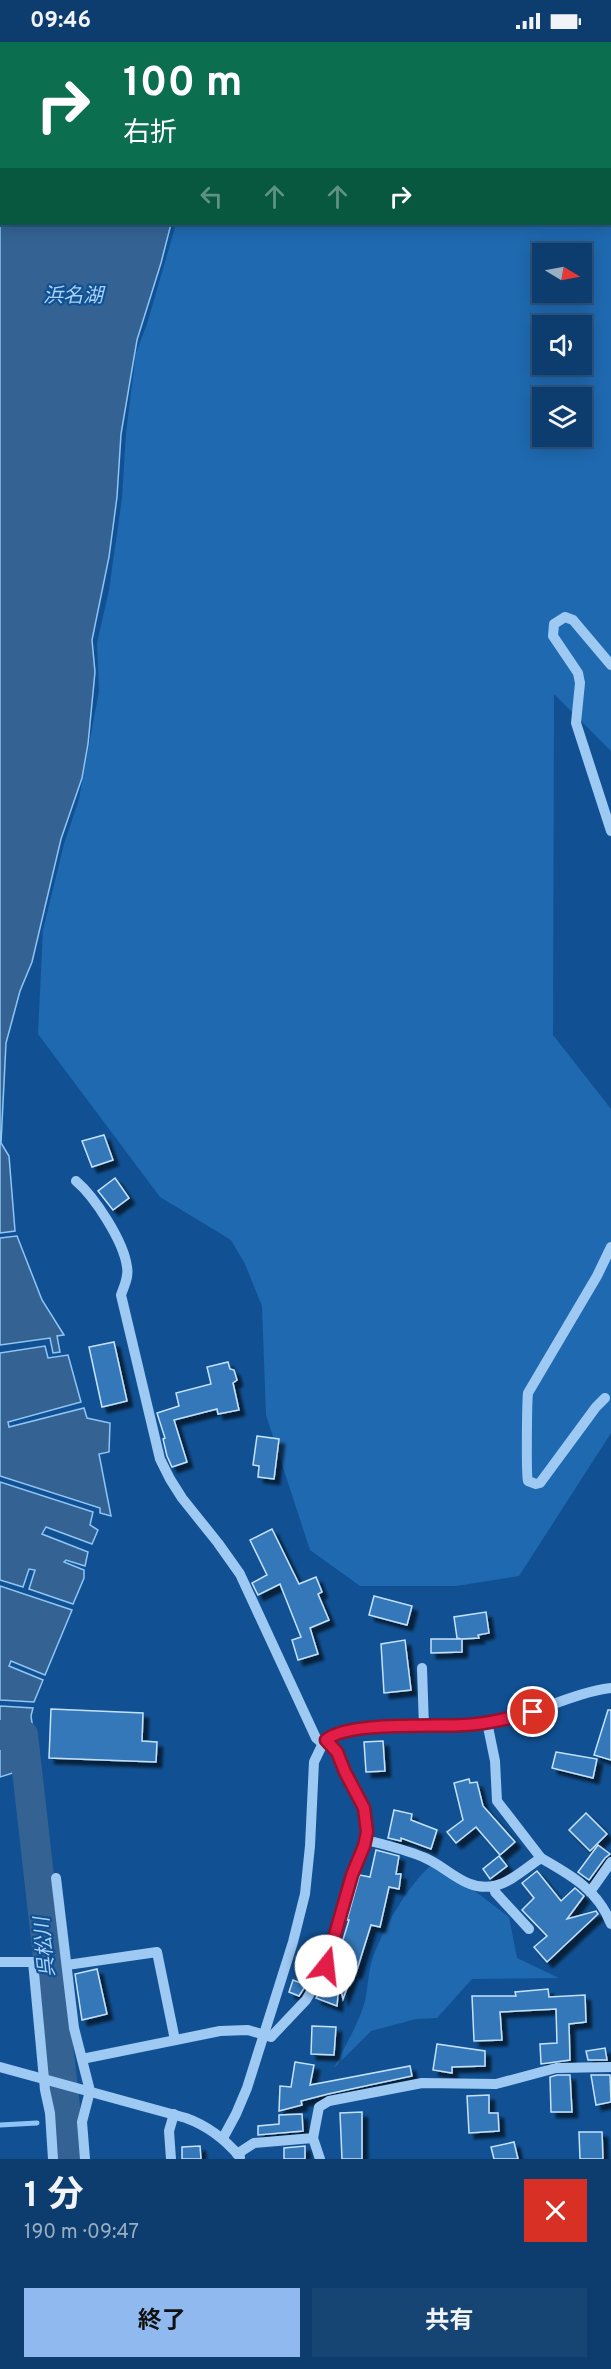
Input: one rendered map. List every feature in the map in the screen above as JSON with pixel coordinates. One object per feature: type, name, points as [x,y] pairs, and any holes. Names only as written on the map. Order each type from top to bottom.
[{"type":"street","points":[[611,665],[573,620],[565,617],[554,624],[553,636],[578,673],[580,682],[576,723],[611,831]]},
{"type":"street","points":[[76,1181],[85,1189],[114,1232],[126,1262],[128,1275],[121,1295],[160,1459],[182,1498],[240,1574],[316,1738],[337,1752],[364,1808],[366,1840],[352,1875],[326,1966],[306,2000],[271,2037],[248,2030],[232,2030],[82,2059]]},
{"type":"street","points":[[605,1398],[540,1483],[528,1481],[526,1477],[528,1394],[597,1276],[611,1247]]},
{"type":"street","points":[[422,1668],[424,1727]]},
{"type":"street","points":[[223,2139],[242,2101],[294,1942],[305,1894],[314,1762],[325,1742],[345,1730],[486,1722],[533,1712],[573,1696],[611,1688]]},
{"type":"street","points":[[486,1722],[495,1761],[497,1801],[541,1858],[575,1878],[590,1892],[604,1907],[611,1924]]},
{"type":"street","points":[[366,1840],[397,1847],[425,1857],[464,1883],[494,1886],[502,1884],[541,1858]]},
{"type":"street","points":[[590,1892],[611,1862]]},
{"type":"street","points":[[56,1878],[74,2028],[82,2059],[86,2090],[82,2122],[85,2159]]},
{"type":"street","points":[[494,1886],[495,1892],[529,1929]]},
{"type":"street","points":[[66,1965],[157,1952],[175,2040]]},
{"type":"street","points":[[0,1962],[33,1962],[53,2159]]},
{"type":"street","points":[[0,2067],[196,2122],[223,2139],[239,2156],[254,2143],[313,2138]]},
{"type":"street","points":[[320,2159],[313,2138],[319,2107],[329,2101],[422,2083],[496,2084],[555,2068],[611,2067]]},
{"type":"street","points":[[171,2159],[169,2131],[174,2114]]},
{"type":"shaded area","points":[[176,225],[611,225],[611,751],[554,694],[553,1035],[611,1109],[611,1433],[519,1576],[456,1586],[360,1586],[310,1550],[266,1415],[262,1306],[245,1264],[231,1240],[160,1197],[38,1034],[43,930],[64,844],[79,799],[99,691],[97,643],[109,590],[122,498],[126,433],[136,353],[147,324]]},
{"type":"shaded area","points":[[430,1866],[442,1866],[509,1917],[517,1958],[559,1978],[472,1979],[437,2018],[416,2019],[371,2031],[334,2068],[362,2010],[372,1960],[383,1935],[404,1898]]},
{"type":"water","name":"浜名湖","points":[[0,225],[171,225],[137,340],[121,434],[117,497],[109,557],[92,640],[95,672],[88,744],[82,778],[61,839],[32,962],[20,991],[6,1043],[1,1143],[9,1156],[15,1231],[0,1233]]},
{"type":"water","points":[[17,1236],[42,1300],[64,1335],[57,1336],[60,1352],[53,1353],[50,1338],[0,1345],[0,1238]]},
{"type":"water","points":[[45,1346],[48,1358],[68,1355],[81,1402],[8,1422],[9,1427],[84,1408],[87,1418],[110,1423],[109,1452],[99,1454],[111,1516],[100,1513],[100,1508],[0,1476],[0,1353]]},
{"type":"water","points":[[0,1482],[93,1512],[90,1525],[98,1530],[92,1544],[46,1527],[42,1534],[88,1552],[85,1566],[66,1560],[64,1562],[84,1570],[84,1578],[73,1604],[29,1589],[35,1570],[29,1569],[23,1587],[0,1580]]},
{"type":"water","points":[[0,1586],[72,1610],[45,1675],[11,1661],[9,1666],[43,1680],[34,1702],[0,1700]]},
{"type":"water","points":[[0,1706],[33,1708],[31,1716],[38,1765],[0,1777]]},
{"type":"building","points":[[104,1135],[113,1160],[92,1167],[82,1141]]},
{"type":"building","points":[[115,1178],[129,1198],[113,1210],[98,1191]]},
{"type":"building","points":[[114,1342],[127,1401],[102,1407],[89,1347]]},
{"type":"building","points":[[228,1362],[237,1380],[233,1383],[239,1410],[218,1414],[217,1409],[174,1420],[187,1462],[172,1467],[167,1456],[163,1439],[165,1438],[157,1413],[179,1406],[176,1393],[211,1384],[207,1367]]},
{"type":"building","points":[[257,1436],[279,1439],[274,1479],[258,1477],[259,1466],[253,1465]]},
{"type":"building","points":[[272,1529],[299,1584],[316,1577],[322,1592],[318,1594],[329,1620],[310,1628],[318,1654],[298,1660],[292,1640],[301,1637],[280,1584],[258,1595],[252,1583],[267,1575],[250,1540]]},
{"type":"building","points":[[374,1596],[412,1606],[407,1625],[369,1615]]},
{"type":"building","points":[[486,1612],[489,1633],[478,1635],[479,1638],[462,1639],[462,1652],[431,1653],[431,1639],[461,1639],[457,1638],[454,1617]]},
{"type":"building","points":[[405,1640],[411,1690],[384,1693],[381,1644]]},
{"type":"building","points":[[51,1709],[143,1713],[142,1741],[157,1742],[156,1762],[49,1758]]},
{"type":"building","points":[[608,1710],[611,1710],[611,1760],[594,1755]]},
{"type":"building","points":[[383,1741],[385,1771],[366,1772],[364,1742]]},
{"type":"building","points":[[556,1752],[597,1759],[593,1778],[552,1768]]},
{"type":"building","points":[[469,1779],[470,1783],[477,1782],[483,1806],[515,1842],[500,1855],[476,1827],[456,1843],[447,1832],[463,1820],[454,1783]]},
{"type":"building","points":[[394,1810],[412,1814],[411,1820],[437,1830],[431,1849],[401,1838],[401,1841],[388,1838]]},
{"type":"building","points":[[586,1813],[607,1834],[590,1851],[569,1830]]},
{"type":"building","points":[[598,1845],[610,1854],[589,1880],[578,1872]]},
{"type":"building","points":[[376,1850],[399,1856],[396,1874],[401,1874],[399,1889],[389,1887],[380,1927],[371,1925],[356,1973],[353,1972],[343,1999],[338,1976],[332,1976],[359,1877],[360,1875],[370,1877]]},
{"type":"building","points":[[499,1856],[507,1866],[490,1879],[483,1869]]},
{"type":"building","points":[[537,1871],[561,1901],[575,1888],[584,1896],[567,1919],[596,1911],[598,1914],[547,1962],[534,1947],[547,1936],[522,1910],[534,1898],[522,1883]]},
{"type":"building","points":[[97,1969],[107,2014],[82,2020],[75,1974]]},
{"type":"building","points":[[327,1979],[339,1983],[337,2006],[316,1998]]},
{"type":"building","points":[[293,1980],[306,1985],[299,1996],[289,1992]]},
{"type":"building","points":[[548,1989],[549,1997],[585,1995],[586,2022],[569,2024],[570,2060],[541,2064],[540,2044],[557,2043],[556,2009],[500,2012],[502,2040],[474,2041],[472,1996],[516,1996],[515,1992]]},
{"type":"building","points":[[312,2026],[336,2027],[334,2055],[311,2054]]},
{"type":"building","points":[[437,2044],[485,2051],[485,2066],[452,2067],[452,2073],[433,2070]]},
{"type":"building","points":[[605,2048],[607,2060],[588,2060],[586,2051]]},
{"type":"building","points":[[295,2062],[314,2065],[310,2085],[410,2066],[412,2076],[301,2101],[302,2105],[279,2111],[280,2086],[291,2087]]},
{"type":"building","points":[[570,2075],[572,2112],[551,2112],[550,2077]]},
{"type":"building","points":[[591,2075],[610,2075],[611,2102],[596,2105]]},
{"type":"building","points":[[489,2095],[489,2113],[498,2113],[499,2131],[469,2133],[467,2096]]},
{"type":"building","points":[[362,2112],[362,2159],[342,2159],[340,2113]]},
{"type":"building","points":[[302,2114],[303,2131],[258,2135],[258,2126],[279,2124],[279,2115]]},
{"type":"building","points":[[579,2132],[602,2132],[603,2159],[580,2159]]},
{"type":"building","points":[[514,2142],[518,2159],[494,2159],[491,2147]]},
{"type":"building","points":[[200,2146],[201,2159],[182,2159],[182,2147]]},
{"type":"building","points":[[305,2146],[305,2159],[284,2159],[284,2148]]},
{"type":"waterway","name":"呉松川","points":[[0,1735],[23,1735],[66,2116],[68,2159]]},
{"type":"waterway","points":[[55,2122],[66,2121]]},
{"type":"waterway","points":[[0,2125],[37,2123]]},
{"type":"route","points":[[326,1966],[367,1832],[364,1808],[337,1752],[326,1740],[345,1730],[466,1725],[533,1712]]}]
